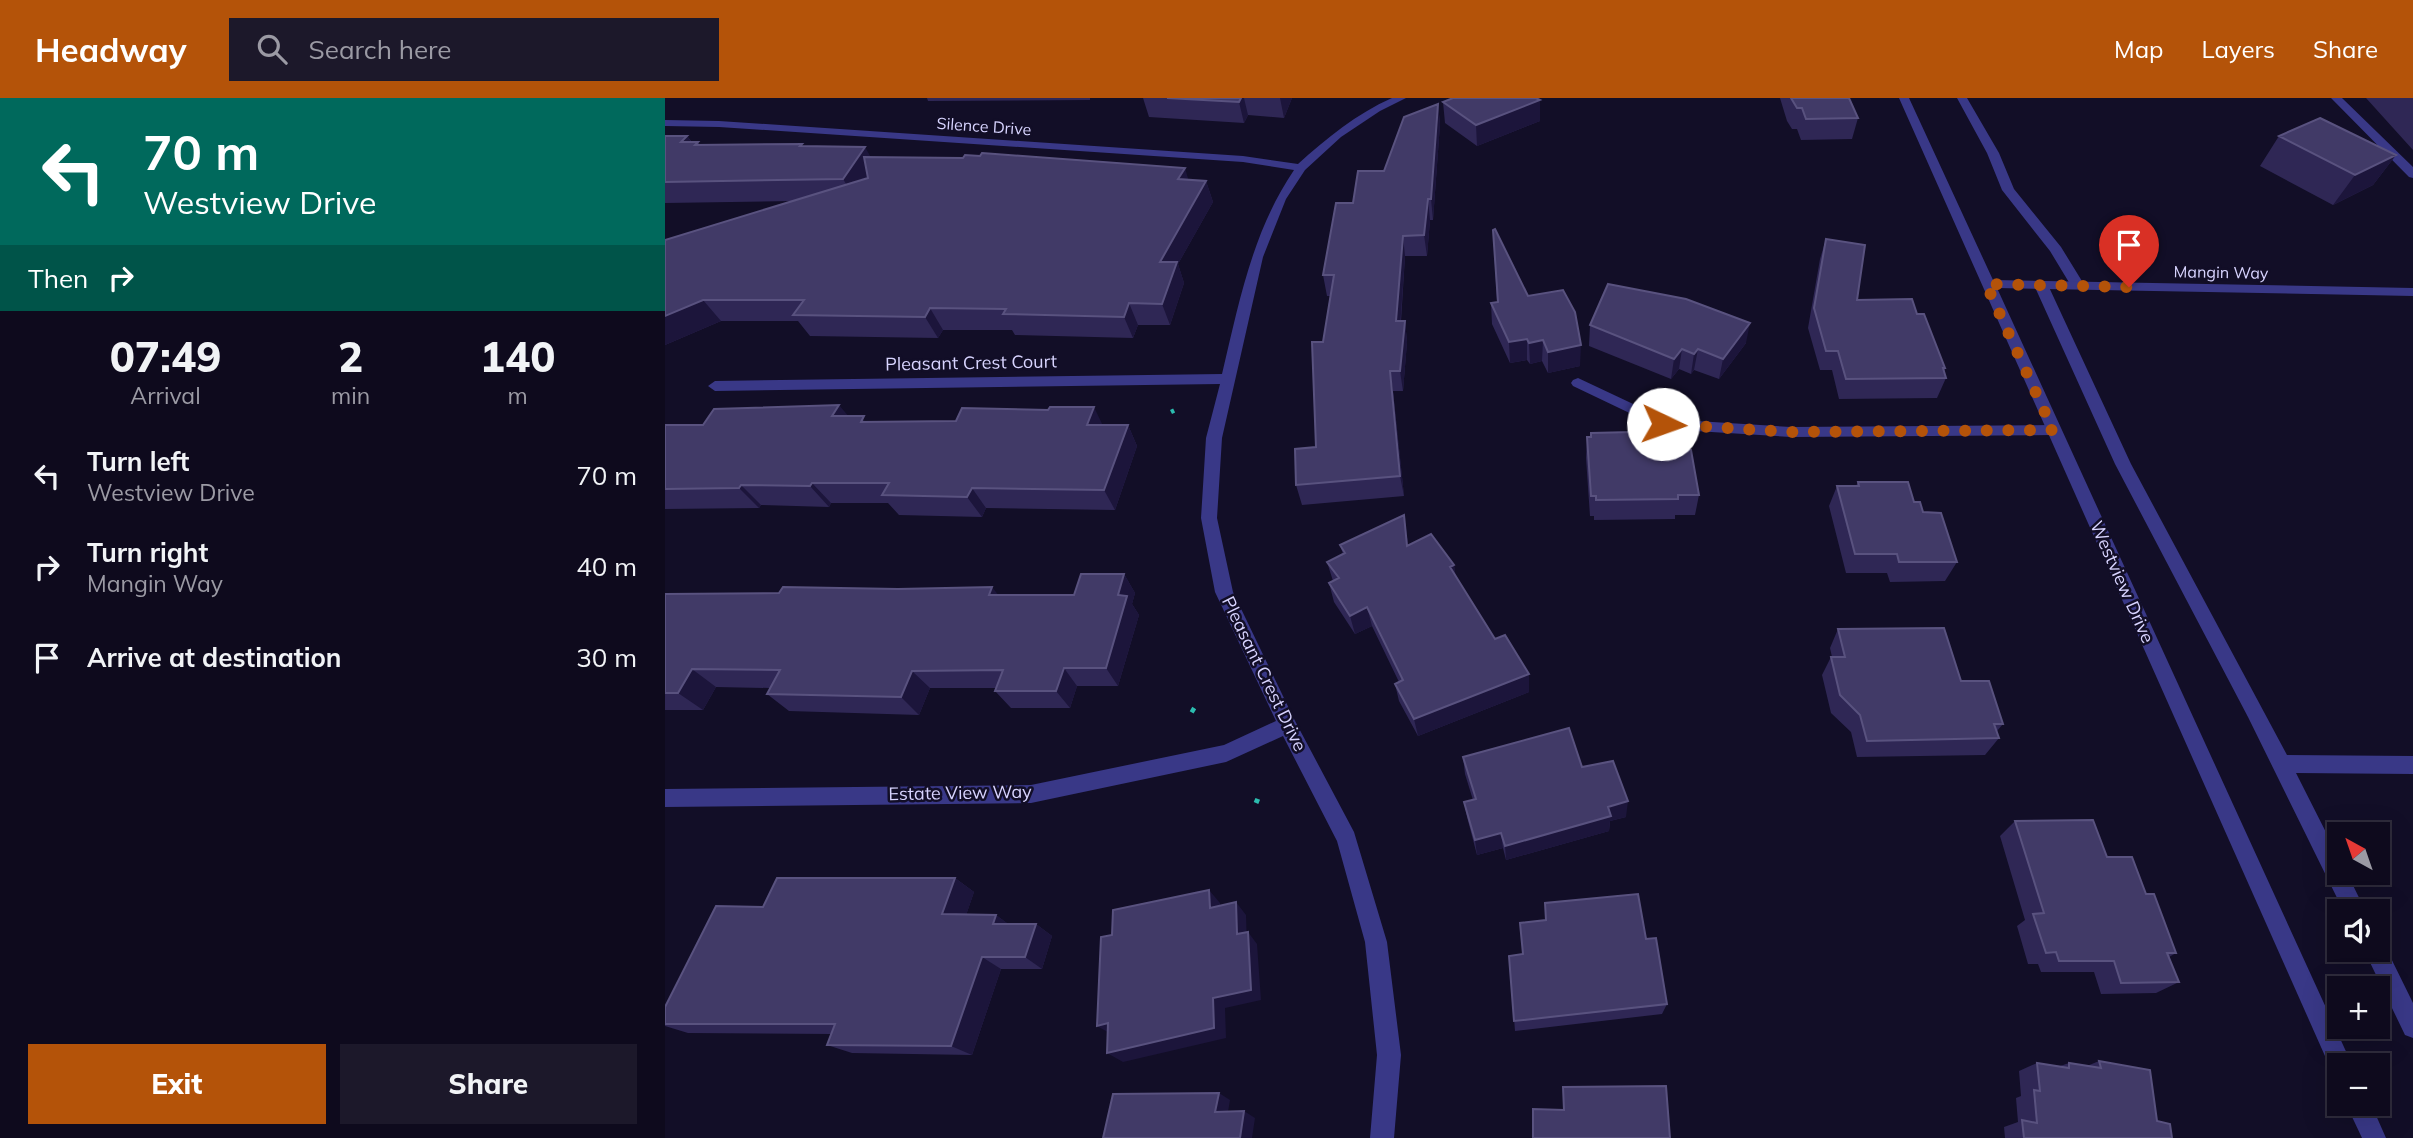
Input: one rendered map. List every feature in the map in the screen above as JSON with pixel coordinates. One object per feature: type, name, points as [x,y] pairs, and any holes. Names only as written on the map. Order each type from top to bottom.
[{"type":"street","name":"Pleasant Crest Drive","points":[[1382,1138],[1389,1055],[1376,942],[1347,839],[1287,725],[1224,592],[1209,518],[1214,438],[1257,257],[1280,199],[1301,168],[1337,135],[1376,109],[1401,98]]},
{"type":"street","name":"Westview Drive","points":[[1904,98],[2335,1053]]},
{"type":"street","points":[[1962,98],[1993,153],[2008,190],[2056,250],[2078,286]]},
{"type":"street","points":[[2336,98],[2413,174]]},
{"type":"street","name":"Silence Drive","points":[[665,123],[719,124],[1243,159],[1301,168]]},
{"type":"street","name":"Mangin Way","points":[[1986,284],[2413,292]]},
{"type":"street","points":[[2041,285],[2123,464],[2281,764],[2348,899]]},
{"type":"street","name":"Pleasant Crest Court","points":[[715,386],[1228,379]]},
{"type":"street","points":[[1578,383],[1663,424],[1791,432],[2053,430]]},
{"type":"street","name":"Estate View Way","points":[[665,798],[1031,794],[1226,753],[1287,725]]},
{"type":"street","points":[[2281,764],[2413,765]]},
{"type":"street","points":[[2381,962],[2413,1027]]},
{"type":"street","points":[[2364,1116],[2374,1138]]},
{"type":"path","points":[[1256,803],[1259,796]]},
{"type":"building","points":[[1167,98],[1241,98],[1239,102]]},
{"type":"building","points":[[1453,98],[1540,100],[1476,125],[1443,102]]},
{"type":"building","points":[[1791,98],[1849,98],[1858,118],[1806,119],[1802,108],[1797,108]]},
{"type":"building","points":[[1438,104],[1431,199],[1428,199],[1424,235],[1403,236],[1396,321],[1405,321],[1400,371],[1390,371],[1400,476],[1296,485],[1295,449],[1316,447],[1312,342],[1323,342],[1334,275],[1323,275],[1336,203],[1353,203],[1358,171],[1384,171],[1404,117]]},
{"type":"building","points":[[2320,118],[2396,155],[2355,175],[2279,136]]},
{"type":"building","points":[[665,136],[687,136],[681,142],[698,142],[695,145],[802,144],[800,146],[865,147],[843,179],[665,182]]},
{"type":"building","points":[[982,153],[1185,168],[1178,179],[1206,181],[1160,262],[1177,262],[1162,304],[1129,303],[1124,317],[1003,314],[1006,309],[930,308],[925,317],[793,315],[804,300],[703,300],[665,316],[665,240],[868,178],[864,157],[963,158],[965,155],[980,156]]},
{"type":"building","points":[[1495,229],[1528,296],[1563,290],[1575,312],[1581,345],[1548,352],[1543,340],[1529,343],[1527,339],[1509,342],[1491,303],[1498,302]]},
{"type":"building","points":[[1826,239],[1865,245],[1857,300],[1912,299],[1917,314],[1924,314],[1945,368],[1946,378],[1846,379],[1838,351],[1826,351],[1814,308]]},
{"type":"building","points":[[1608,284],[1686,299],[1750,323],[1723,359],[1698,349],[1694,354],[1682,349],[1674,359],[1590,325]]},
{"type":"building","points":[[839,405],[832,416],[864,416],[861,422],[956,421],[962,408],[1048,410],[1050,407],[1094,407],[1087,425],[1128,425],[1104,490],[972,488],[967,497],[882,495],[889,483],[665,489],[665,425],[703,425],[714,409]]},
{"type":"building","points":[[1632,432],[1632,437],[1660,436],[1662,451],[1691,450],[1699,495],[1678,495],[1678,499],[1596,500],[1596,496],[1591,496],[1587,437],[1591,437],[1591,433]]},
{"type":"building","points":[[1858,482],[1908,482],[1914,502],[1920,502],[1923,512],[1941,513],[1957,562],[1899,562],[1897,554],[1855,554],[1837,486],[1859,486]]},
{"type":"building","points":[[1404,515],[1407,546],[1431,534],[1454,565],[1450,567],[1495,639],[1505,635],[1529,674],[1414,719],[1395,684],[1403,680],[1367,607],[1350,616],[1329,583],[1339,578],[1327,562],[1345,553],[1340,545]]},
{"type":"building","points":[[1081,574],[1124,574],[1118,595],[1127,596],[1106,668],[1064,668],[1056,691],[995,691],[1003,670],[912,671],[901,697],[767,694],[780,670],[692,669],[678,693],[665,693],[665,594],[779,593],[783,587],[992,587],[989,595],[1074,595]]},
{"type":"building","points":[[1944,628],[1961,681],[1989,681],[2003,724],[1994,724],[1999,738],[1867,741],[1860,715],[1840,695],[1831,657],[1845,657],[1838,629]]},
{"type":"building","points":[[1569,728],[1582,767],[1613,761],[1628,801],[1608,807],[1611,816],[1505,846],[1501,833],[1475,840],[1464,802],[1476,799],[1463,757]]},
{"type":"building","points":[[2093,820],[2107,857],[2132,857],[2146,894],[2154,894],[2176,953],[2167,953],[2179,982],[2121,983],[2114,961],[2059,961],[2056,952],[2046,953],[2033,914],[2044,913],[2015,821]]},
{"type":"building","points":[[777,878],[955,878],[942,914],[996,915],[993,924],[1036,924],[1025,957],[982,957],[951,1046],[827,1045],[835,1024],[665,1024],[665,1007],[716,906],[763,907]]},
{"type":"building","points":[[1209,890],[1210,908],[1236,902],[1237,934],[1248,932],[1251,990],[1213,998],[1214,1028],[1107,1053],[1108,1023],[1097,1026],[1101,937],[1112,935],[1113,910]]},
{"type":"building","points":[[1638,894],[1646,939],[1656,938],[1667,1004],[1514,1021],[1509,956],[1523,954],[1520,923],[1546,920],[1545,903]]},
{"type":"building","points":[[2099,1061],[2150,1070],[2157,1121],[2170,1124],[2172,1138],[2024,1138],[2022,1120],[2037,1123],[2034,1090],[2040,1091],[2037,1063],[2069,1068],[2069,1063],[2101,1068]]},
{"type":"building","points":[[1666,1086],[1670,1138],[1533,1138],[1533,1109],[1564,1110],[1563,1087]]},
{"type":"building","points":[[1219,1093],[1215,1112],[1244,1111],[1240,1138],[1103,1138],[1113,1094]]},
{"type":"route","points":[[1663,424],[1791,432],[2053,430],[1986,284],[2129,287]]}]
